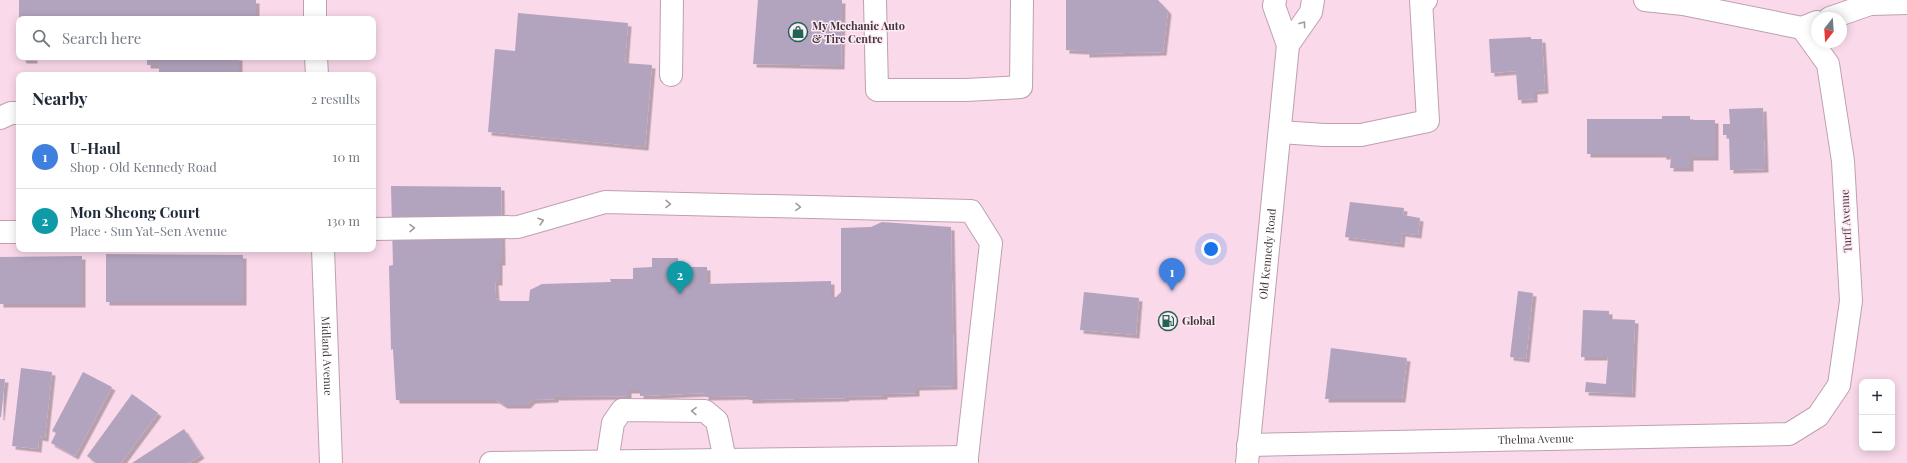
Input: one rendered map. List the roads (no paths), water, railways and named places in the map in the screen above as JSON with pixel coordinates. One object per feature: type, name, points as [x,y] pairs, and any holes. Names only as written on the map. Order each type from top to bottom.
[{"type":"street","points":[[314,0],[315,16]]},
{"type":"street","points":[[671,75],[672,0]]},
{"type":"street","points":[[875,0],[877,90],[966,90],[1021,87],[1022,0]]},
{"type":"street","name":"Old Kennedy Road","points":[[1248,454],[1288,45],[1274,6],[1275,0]]},
{"type":"street","name":"Old Kennedy Road","points":[[1288,45],[1311,12],[1313,0]]},
{"type":"street","points":[[1280,132],[1324,135],[1361,135],[1428,121],[1422,0],[1426,0]]},
{"type":"street","points":[[1645,0],[1683,4],[1809,25]]},
{"type":"street","points":[[1847,12],[1870,4],[1907,3]]},
{"type":"street","name":"Turff Avenue","points":[[1809,25],[1828,64],[1843,161],[1851,301],[1839,385],[1818,416]]},
{"type":"street","points":[[316,60],[317,72]]},
{"type":"street","points":[[0,118],[11,113],[16,113]]},
{"type":"street","points":[[376,229],[518,227],[605,202],[971,211],[990,243],[967,460],[725,460],[491,463]]},
{"type":"street","points":[[0,232],[16,232]]},
{"type":"street","name":"Midland Avenue","points":[[323,252],[331,463]]},
{"type":"street","points":[[607,462],[613,423],[622,410],[705,411],[717,421],[725,460]]},
{"type":"street","name":"Thelma Avenue","points":[[1248,454],[1789,434],[1818,416]]},
{"type":"place","name":"My Mechanic Auto & Tire Centre","points":[[798,32]]},
{"type":"place","name":"U-Haul","points":[[1172,291]]},
{"type":"place","name":"Mon Sheong Court","points":[[680,294]]},
{"type":"place","name":"Global","points":[[1168,321]]}]
